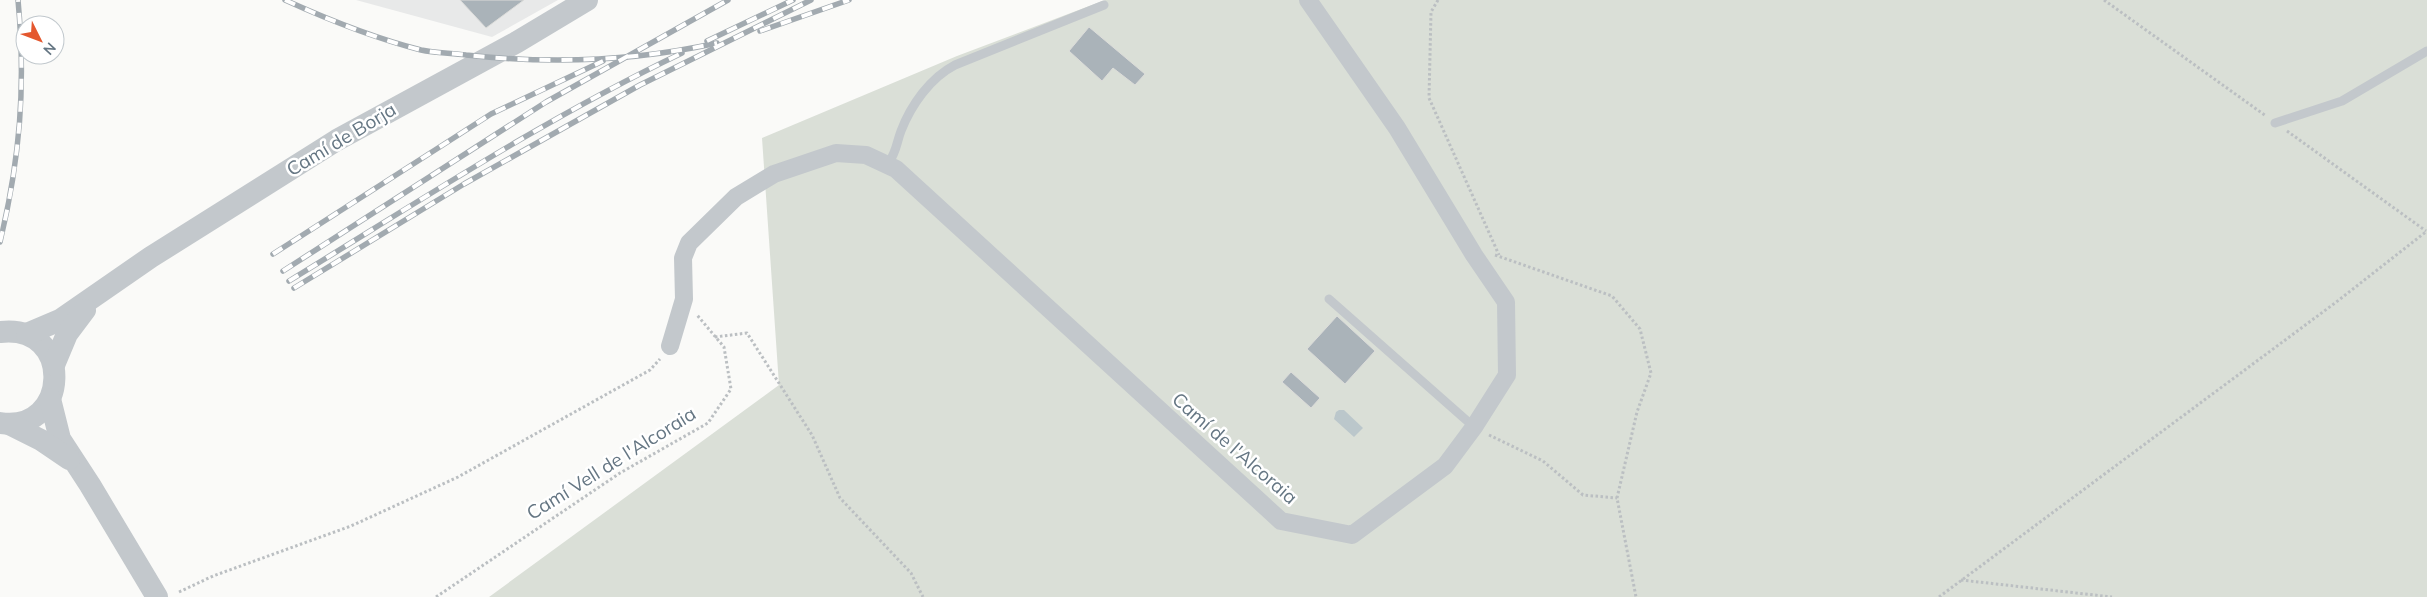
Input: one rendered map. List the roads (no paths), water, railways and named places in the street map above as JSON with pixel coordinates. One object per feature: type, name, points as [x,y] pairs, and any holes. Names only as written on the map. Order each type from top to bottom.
[{"type":"street","name":"Camí de Borja","points":[[27,334],[60,320],[151,257],[337,140],[517,42],[587,0]]},
{"type":"street","name":"Camí de l'Alcoraia","points":[[670,346],[684,299],[683,258],[689,243],[736,197],[774,174],[836,153],[866,155],[888,164],[1280,521],[1352,534],[1445,466],[1474,427],[1507,376],[1506,302],[1474,255],[1397,128],[1308,0]]},
{"type":"street","name":"Camí de Borja","points":[[50,399],[56,377],[54,365],[67,334],[102,291]]},
{"type":"street","points":[[0,332],[27,334],[39,342],[48,352],[54,365]]},
{"type":"street","points":[[5,423],[22,422],[33,417],[50,399]]},
{"type":"street","points":[[50,399],[60,439],[157,597]]},
{"type":"street","points":[[5,423],[62,453],[77,466]]},
{"type":"lane","points":[[888,164],[896,153],[904,125],[922,94],[938,75],[955,65],[1104,6]]},
{"type":"lane","points":[[2275,122],[2342,101],[2427,51]]},
{"type":"lane","points":[[1329,299],[1474,427]]},
{"type":"railway","points":[[0,242],[17,152],[20,122],[21,62],[18,0]]},
{"type":"railway","points":[[285,0],[369,34],[421,50],[497,58],[561,60],[624,57],[655,54],[717,43]]},
{"type":"railway","points":[[283,271],[546,102],[728,0]]},
{"type":"railway","points":[[707,41],[793,0]]},
{"type":"railway","points":[[294,288],[464,184],[640,85],[811,0]]},
{"type":"railway","points":[[760,31],[849,0]]},
{"type":"railway","points":[[289,281],[532,133],[631,78],[682,53]]},
{"type":"railway","points":[[273,254],[491,114],[603,61]]}]
